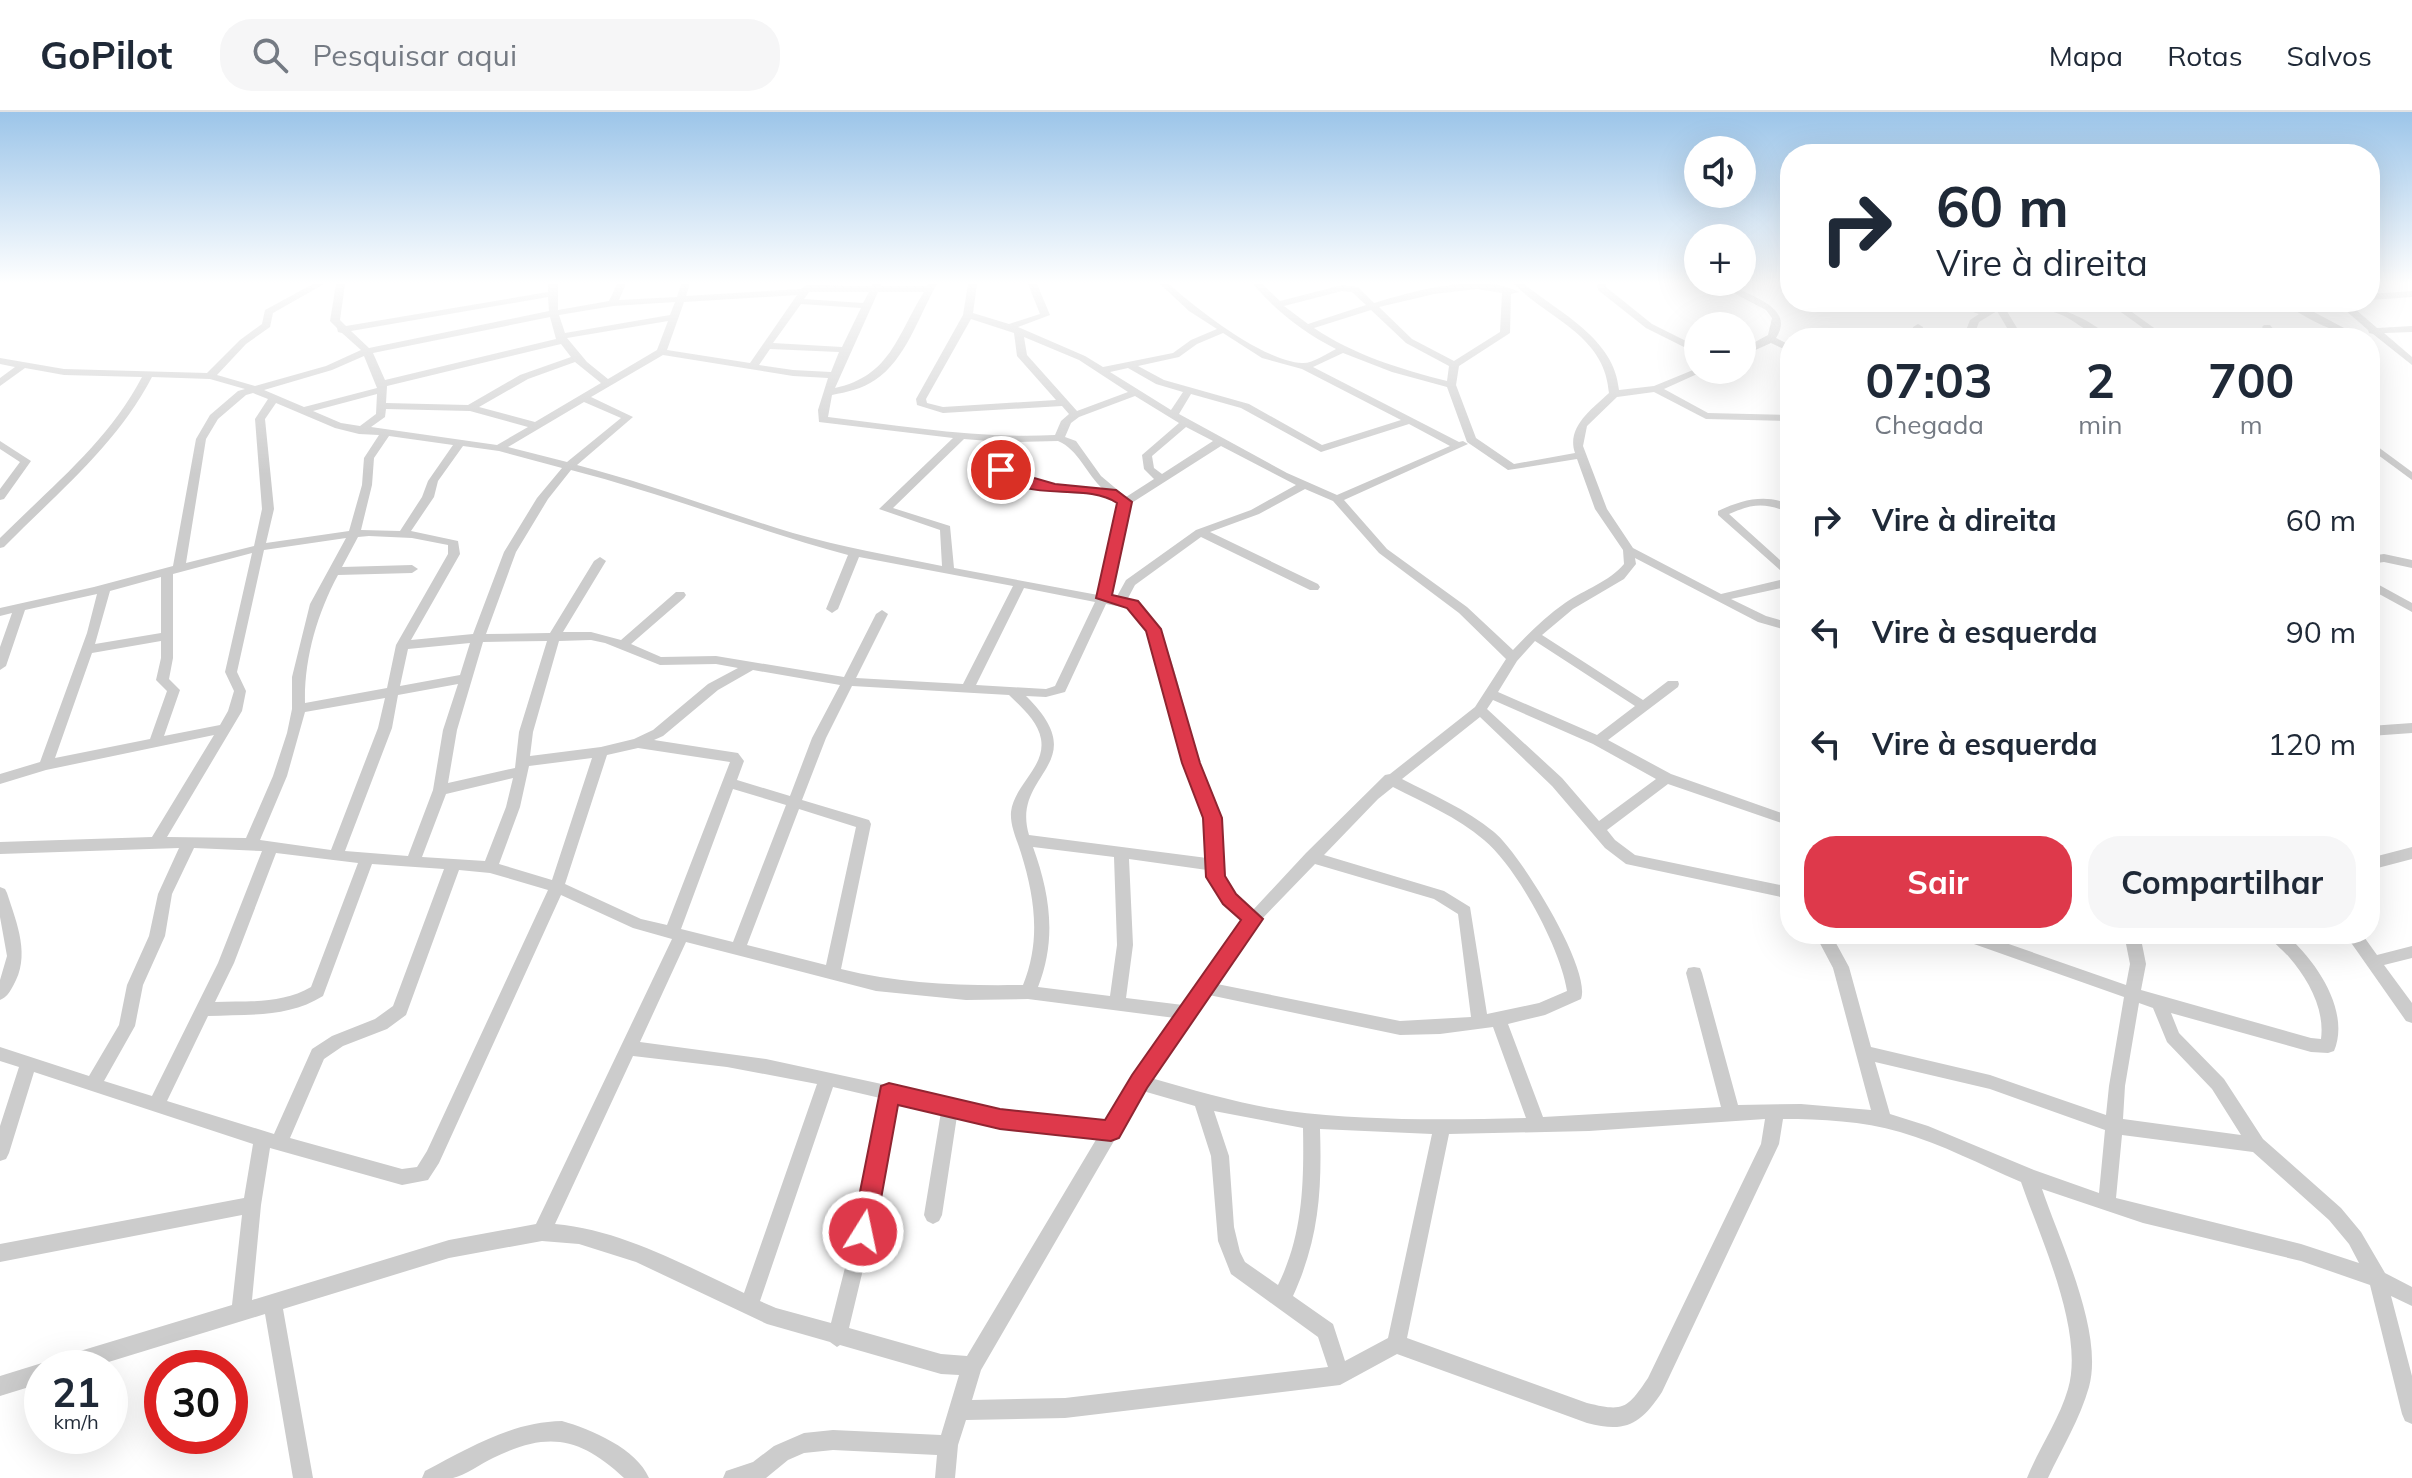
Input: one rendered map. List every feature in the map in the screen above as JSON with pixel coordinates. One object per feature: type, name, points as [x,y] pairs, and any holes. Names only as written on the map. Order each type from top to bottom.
[{"type":"street","points":[[210,376],[237,348]]},
{"type":"street","points":[[359,431],[381,415],[380,383],[363,348]]},
{"type":"street","points":[[155,743],[174,690],[162,680],[167,658],[166,636],[173,570],[201,439],[214,417],[229,402],[255,389],[329,368],[367,351],[383,348]]},
{"type":"street","points":[[305,410],[380,383],[524,348]]},
{"type":"street","points":[[567,348],[575,359],[608,384]]},
{"type":"street","points":[[499,448],[661,352],[663,348]]},
{"type":"street","points":[[753,366],[766,348]]},
{"type":"street","points":[[802,348],[848,350],[833,375],[820,415],[832,423],[1007,440],[1059,438],[1072,443],[1087,467],[1111,493],[1125,502]]},
{"type":"street","points":[[827,393],[859,386],[881,373],[896,348]]},
{"type":"street","points":[[950,348],[921,399],[922,405],[943,410],[1065,403]]},
{"type":"street","points":[[1019,348],[1022,356],[1075,415]]},
{"type":"street","points":[[1053,348],[1103,370],[1134,393],[1173,415],[1337,499],[1383,551],[1452,601],[1513,658]]},
{"type":"street","points":[[1103,370],[1176,355],[1186,348]]},
{"type":"street","points":[[1252,348],[1265,356],[1305,367],[1459,446]]},
{"type":"street","points":[[1338,348],[1381,368],[1451,385]]},
{"type":"street","points":[[1422,348],[1454,365]]},
{"type":"street","points":[[1481,348],[1454,365],[1451,385],[1471,440],[1512,468],[1581,455]]},
{"type":"street","points":[[1593,348],[1606,358],[1615,379],[1614,394]]},
{"type":"street","points":[[2393,348],[2412,362]]},
{"type":"street","points":[[1305,367],[1342,350]]},
{"type":"street","points":[[661,352],[833,375]]},
{"type":"street","points":[[470,408],[524,377],[575,359]]},
{"type":"street","points":[[0,361],[22,366],[210,376],[255,389],[332,424],[359,431],[499,448],[569,466],[855,553],[1121,601],[1140,611],[1161,646],[1191,763],[1213,818],[1214,865],[1221,889],[1253,919]]},
{"type":"street","points":[[1128,364],[1160,382],[1245,406],[1321,449],[1409,421]]},
{"type":"street","points":[[0,383],[22,366]]},
{"type":"street","points":[[0,545],[69,479],[110,432],[131,407],[148,375]]},
{"type":"street","points":[[1684,377],[1656,389],[1614,394],[1582,425],[1578,434],[1581,455],[1597,501],[1629,550],[1719,598],[1780,624]]},
{"type":"street","points":[[1656,389],[1706,416],[1780,418]]},
{"type":"street","points":[[1173,415],[1189,390]]},
{"type":"street","points":[[1059,438],[1066,421],[1075,415],[1134,393]]},
{"type":"street","points":[[156,842],[226,728],[240,691],[231,672],[268,509],[260,419],[275,397]]},
{"type":"street","points":[[413,861],[440,790],[445,752],[478,638],[510,552],[543,498],[569,466],[628,417],[584,398]]},
{"type":"street","points":[[381,406],[470,408],[534,425]]},
{"type":"street","points":[[1160,478],[1149,469],[1147,455],[1186,422]]},
{"type":"street","points":[[251,844],[280,776],[299,709],[298,677],[316,604],[354,533],[367,485],[369,458],[385,434]]},
{"type":"street","points":[[948,571],[946,528],[885,509],[961,436]]},
{"type":"street","points":[[1007,440],[1001,470],[1009,477],[1055,488],[1111,493]]},
{"type":"street","points":[[1337,499],[1471,440]]},
{"type":"street","points":[[402,645],[478,638],[591,636],[660,661],[716,660],[849,682],[1046,693],[1060,689],[1103,598],[1125,502],[1221,441]]},
{"type":"street","points":[[405,532],[428,497],[433,481],[460,443]]},
{"type":"street","points":[[0,444],[26,461],[0,497]]},
{"type":"street","points":[[2380,452],[2412,477]]},
{"type":"street","points":[[1121,601],[1130,583],[1200,532],[1255,512],[1306,484]]},
{"type":"street","points":[[1780,502],[1771,501],[1722,513],[1780,566]]},
{"type":"street","points":[[0,612],[257,550],[354,533],[405,532],[454,543],[456,547],[402,645],[385,728],[336,856]]},
{"type":"street","points":[[1200,532],[1314,587]]},
{"type":"street","points":[[945,1478],[948,1445],[972,1366],[1139,1082],[1253,919],[1390,779],[1480,710],[1513,658],[1534,635],[1569,606],[1620,576],[1630,564],[1629,550]]},
{"type":"street","points":[[832,609],[855,553]]},
{"type":"street","points":[[2380,559],[2412,564]]},
{"type":"street","points":[[490,867],[523,766],[526,732],[554,637],[600,561]]},
{"type":"street","points":[[336,571],[412,569]]},
{"type":"street","points":[[967,689],[1021,583]]},
{"type":"street","points":[[1719,598],[1780,584]]},
{"type":"street","points":[[46,765],[73,684],[90,649],[105,588]]},
{"type":"street","points":[[2380,590],[2412,608]]},
{"type":"street","points":[[622,645],[680,595]]},
{"type":"street","points":[[0,666],[20,607]]},
{"type":"street","points":[[738,949],[819,738],[882,614]]},
{"type":"street","points":[[1534,635],[1645,707]]},
{"type":"street","points":[[90,649],[166,636]]},
{"type":"street","points":[[440,790],[523,766],[638,743],[658,733],[713,687],[749,667]]},
{"type":"street","points":[[299,709],[466,678]]},
{"type":"street","points":[[1598,741],[1673,684]]},
{"type":"street","points":[[1012,691],[1039,720],[1048,741],[1042,762],[1021,798],[1018,813],[1041,898],[1044,947],[1042,963],[1028,992]]},
{"type":"street","points":[[1490,693],[1598,741],[1666,778],[1780,818]]},
{"type":"street","points":[[1480,710],[1557,782],[1597,830],[1631,860],[1780,891]]},
{"type":"street","points":[[0,779],[46,765],[226,728]]},
{"type":"street","points":[[2380,730],[2412,728]]},
{"type":"street","points":[[542,1232],[628,1048],[677,934],[737,761],[733,756],[638,743]]},
{"type":"street","points":[[0,1054],[156,1105],[402,1177],[422,1174],[428,1168],[557,887],[601,752]]},
{"type":"street","points":[[1597,830],[1666,778]]},
{"type":"street","points":[[1206,988],[1400,1028],[1432,1029],[1541,1009],[1565,1002],[1575,994],[1568,959],[1509,857],[1496,841],[1390,779]]},
{"type":"street","points":[[731,783],[864,824],[833,971]]},
{"type":"street","points":[[1024,840],[1214,865]]},
{"type":"street","points":[[0,848],[156,842],[251,844],[367,859],[490,867],[557,887],[638,924],[905,989],[1028,992],[1189,1013]]},
{"type":"street","points":[[93,1085],[127,1026],[135,985],[157,936],[165,894],[189,843]]},
{"type":"street","points":[[156,1105],[226,963],[271,846]]},
{"type":"street","points":[[1117,1002],[1125,945],[1121,853]]},
{"type":"street","points":[[2380,861],[2412,853]]},
{"type":"street","points":[[1311,857],[1439,895],[1465,911],[1480,1021]]},
{"type":"street","points":[[204,1009],[289,1003],[307,999],[317,991],[367,859]]},
{"type":"street","points":[[241,1311],[252,1205],[272,1140],[318,1054],[328,1044],[383,1024],[400,1010],[454,863]]},
{"type":"street","points":[[0,893],[15,933],[17,961],[0,993]]},
{"type":"street","points":[[1828,944],[1841,967],[1883,1121]]},
{"type":"street","points":[[2018,944],[2159,1003],[2311,1045],[2328,1046],[2332,1033],[2325,1002],[2303,966],[2284,944]]},
{"type":"street","points":[[2107,1204],[2117,1086],[2135,995],[2138,964],[2134,944]]},
{"type":"street","points":[[2360,944],[2412,1016]]},
{"type":"street","points":[[2372,962],[2412,952]]},
{"type":"street","points":[[1694,973],[1732,1114]]},
{"type":"street","points":[[2159,1003],[2173,1037],[2218,1084],[2257,1145],[2335,1214],[2355,1238],[2377,1277],[2412,1414]]},
{"type":"street","points":[[1498,1018],[1537,1124]]},
{"type":"street","points":[[628,1048],[693,1054],[827,1079],[950,1109],[1056,1127],[1111,1131]]},
{"type":"street","points":[[1863,1052],[1990,1082],[2114,1126],[2257,1145]]},
{"type":"street","points":[[0,1153],[28,1064]]},
{"type":"street","points":[[749,1305],[827,1079]]},
{"type":"street","points":[[1139,1082],[1202,1101],[1311,1121],[1442,1127],[1732,1114],[1858,1115],[1911,1127],[2028,1176],[2107,1204],[2169,1223],[2341,1264],[2377,1277],[2412,1297]]},
{"type":"street","points":[[837,1337],[863,1232],[889,1093]]},
{"type":"street","points":[[1202,1101],[1220,1157],[1221,1206],[1231,1256],[1238,1268],[1326,1331],[1340,1375]]},
{"type":"street","points":[[933,1215],[950,1109]]},
{"type":"street","points":[[957,1410],[1065,1408],[1340,1375],[1396,1344],[1587,1413],[1614,1420],[1637,1413],[1655,1385],[1744,1202],[1770,1144],[1775,1113]]},
{"type":"street","points":[[1282,1298],[1306,1247],[1312,1189],[1311,1121]]},
{"type":"street","points":[[1396,1344],[1442,1127]]},
{"type":"street","points":[[2028,1176],[2076,1322],[2082,1355],[2081,1377],[2073,1401],[2037,1478]]},
{"type":"street","points":[[0,1253],[252,1205]]},
{"type":"street","points":[[115,1350],[449,1249],[542,1232],[579,1235],[639,1254],[774,1317],[837,1337],[941,1364],[972,1366]]},
{"type":"street","points":[[272,1302],[303,1478]]},
{"type":"street","points":[[0,1386],[24,1379]]},
{"type":"street","points":[[432,1478],[520,1435],[555,1428],[587,1436],[625,1463],[639,1478]]},
{"type":"street","points":[[733,1478],[758,1474],[781,1453],[804,1443],[833,1440],[948,1445]]},
{"type":"route","points":[[863,1232],[889,1093],[1000,1119],[1111,1131],[1139,1082],[1253,919],[1230,899],[1215,877],[1213,818],[1191,763],[1161,646],[1140,611],[1121,601],[1103,598],[1125,502],[1111,493],[1055,488],[1009,477],[1001,470]]}]
